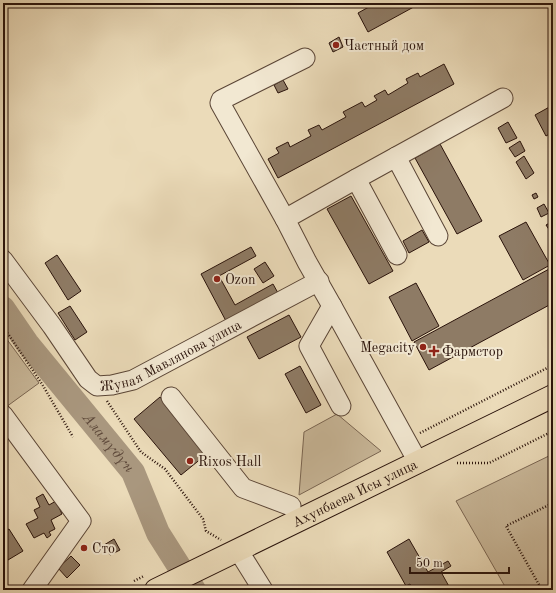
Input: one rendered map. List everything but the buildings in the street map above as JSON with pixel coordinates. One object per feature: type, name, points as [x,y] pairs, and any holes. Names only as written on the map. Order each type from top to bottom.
[{"type":"main road","name":"Ахунбаева Исы улица","points":[[156,590],[230,548],[418,462],[553,396]]},
{"type":"street","points":[[305,58],[221,100],[220,103],[418,462]]},
{"type":"street","points":[[285,219],[503,98]]},
{"type":"street","points":[[396,157],[438,236]]},
{"type":"street","points":[[356,179],[397,255]]},
{"type":"street","name":"Жуная Мавлянова улица","points":[[3,260],[52,326],[88,379],[97,386],[112,385],[133,380],[319,281]]},
{"type":"street","points":[[332,306],[309,346],[341,406]]},
{"type":"street","points":[[171,397],[243,488],[291,506]]},
{"type":"street","points":[[3,414],[81,521],[32,590]]},
{"type":"street","points":[[230,548],[263,590]]},
{"type":"path","points":[[3,317],[6,322],[4,328],[42,384],[73,436]]},
{"type":"path","points":[[420,433],[553,365]]},
{"type":"path","points":[[97,386],[141,452],[165,469],[203,519],[206,531],[230,548]]},
{"type":"path","points":[[454,463],[489,462],[553,431]]},
{"type":"path","points":[[542,590],[506,526],[553,503]]},
{"type":"shaded area","points":[[3,334],[39,383],[6,407],[3,402]]},
{"type":"shaded area","points":[[337,414],[381,451],[299,495],[304,432]]},
{"type":"shaded area","points":[[553,454],[553,590],[507,590],[456,501]]},
{"type":"waterway","name":"Аламүдүн","points":[[3,308],[27,343],[133,472],[158,533],[194,590]]},
{"type":"place","name":"Частный дом","points":[[336,45]]},
{"type":"place","name":"Ozon","points":[[217,279]]},
{"type":"place","name":"Megacity","points":[[423,347]]},
{"type":"place","name":"Фармстор","points":[[434,351]]},
{"type":"place","name":"Rixos Hall","points":[[190,461]]},
{"type":"place","name":"Сто","points":[[84,548]]}]
